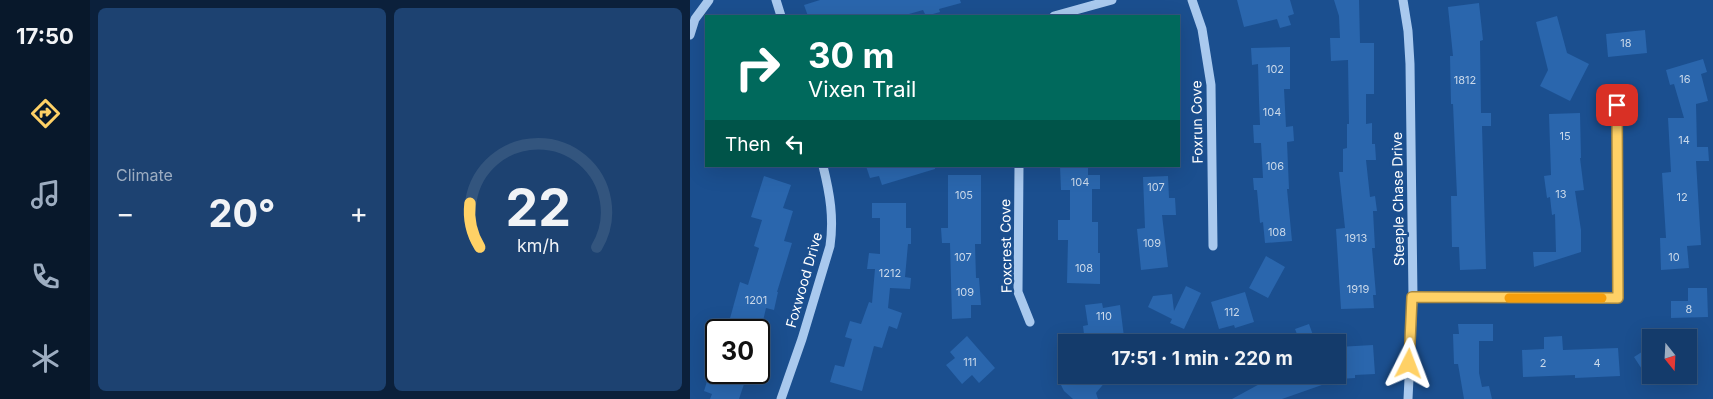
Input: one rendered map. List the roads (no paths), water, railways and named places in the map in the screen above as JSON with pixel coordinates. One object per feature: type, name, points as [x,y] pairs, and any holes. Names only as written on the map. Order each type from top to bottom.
[{"type":"street","points":[[690,35],[695,19],[709,0]]},
{"type":"street","points":[[776,0],[781,15]]},
{"type":"street","points":[[1058,15],[1112,0]]},
{"type":"street","name":"Foxrun Cove","points":[[1192,0],[1202,29],[1211,85],[1213,246]]},
{"type":"street","name":"Steeple Chase Drive","points":[[1403,0],[1408,31],[1410,64],[1412,297],[1408,399]]},
{"type":"street","points":[[1412,297],[1618,298],[1617,105]]},
{"type":"street","name":"Foxwood Drive","points":[[781,399],[802,339],[833,231],[832,206],[823,167]]},
{"type":"street","name":"Foxcrest Cove","points":[[1018,167],[1018,292],[1030,322]]}]
